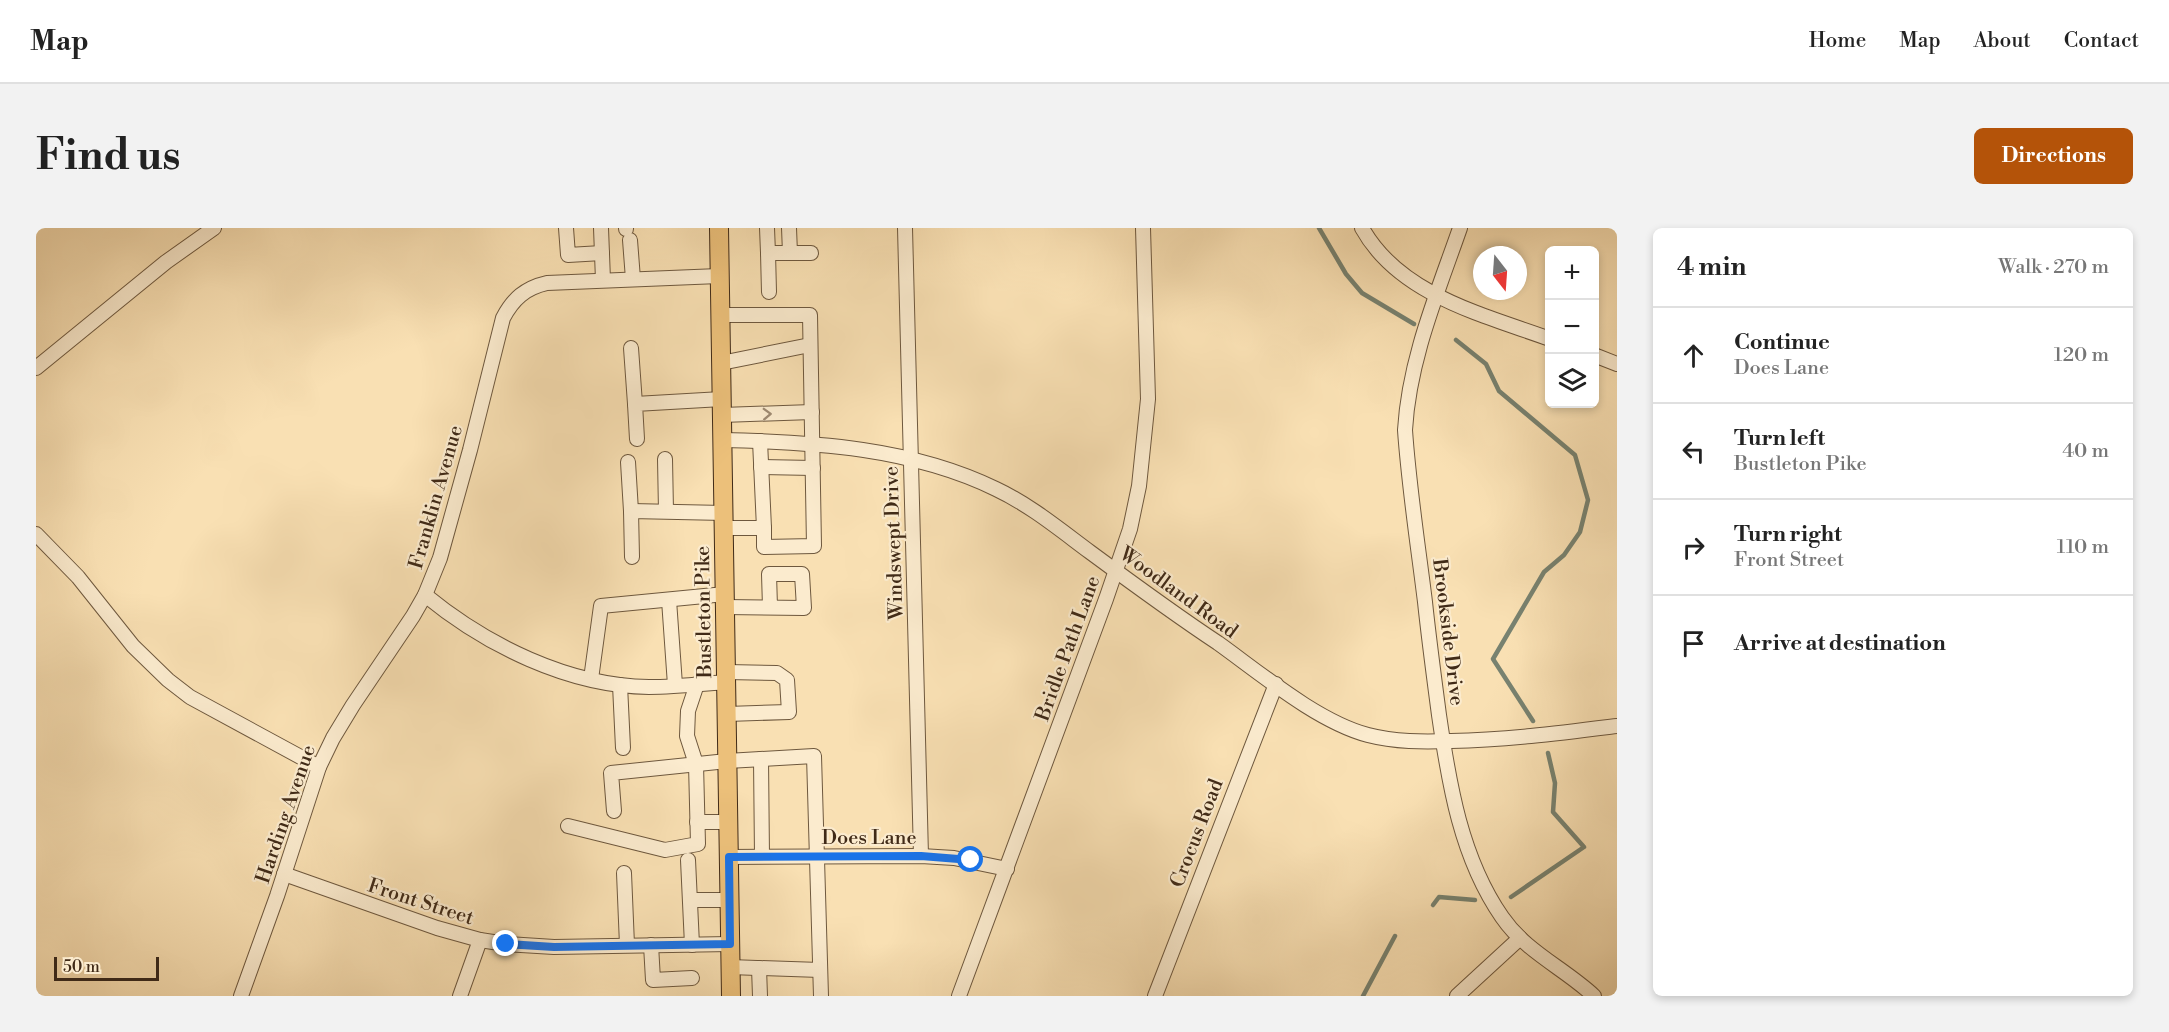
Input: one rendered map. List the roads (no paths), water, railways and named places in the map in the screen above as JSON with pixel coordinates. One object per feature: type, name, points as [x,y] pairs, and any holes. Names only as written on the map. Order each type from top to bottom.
[{"type":"main road","name":"Bustleton Pike","points":[[719,228],[731,996]]},
{"type":"street","points":[[36,368],[166,262],[214,228]]},
{"type":"street","points":[[567,228],[570,282]]},
{"type":"street","points":[[601,228],[603,280]]},
{"type":"street","points":[[767,228],[769,292]]},
{"type":"street","points":[[789,228],[790,253]]},
{"type":"street","name":"Windswept Drive","points":[[905,228],[909,459],[921,856]]},
{"type":"street","name":"Bridle Path Lane","points":[[959,996],[1130,529],[1145,443],[1148,370],[1143,228]]},
{"type":"street","points":[[1362,228],[1375,247],[1419,286],[1459,306],[1545,337]]},
{"type":"street","name":"Brookside Drive","points":[[1460,228],[1413,368],[1407,399],[1405,430],[1448,778],[1455,808],[1472,857],[1496,908],[1520,938],[1551,964],[1575,978],[1594,996]]},
{"type":"street","points":[[628,232],[633,279]]},
{"type":"street","points":[[568,255],[602,253]]},
{"type":"street","points":[[768,254],[811,253]]},
{"type":"street","name":"Franklin Avenue","points":[[719,276],[547,283],[522,293],[511,304],[503,318],[448,536],[425,595],[468,627],[496,644],[534,661],[591,679],[620,685],[650,687],[697,684],[727,677],[777,673],[787,680],[789,712],[727,714]]},
{"type":"street","points":[[720,315],[810,315],[814,546],[764,547],[760,441]]},
{"type":"street","points":[[720,363],[810,345]]},
{"type":"street","points":[[631,348],[637,439]]},
{"type":"street","points":[[1599,356],[1616,360]]},
{"type":"street","points":[[635,405],[812,412]]},
{"type":"street","name":"Woodland Road","points":[[723,440],[813,444],[869,451],[909,459],[977,480],[1015,499],[1322,715],[1359,732],[1392,740],[1505,740],[1617,726]]},
{"type":"street","points":[[665,459],[666,511]]},
{"type":"street","points":[[628,462],[632,511],[632,557]]},
{"type":"street","points":[[761,467],[813,468]]},
{"type":"street","points":[[632,511],[666,511],[764,528]]},
{"type":"street","points":[[36,534],[78,578],[133,646],[168,680],[190,697],[319,767]]},
{"type":"street","name":"Harding Avenue","points":[[241,996],[319,767],[353,705],[425,595]]},
{"type":"street","points":[[669,600],[675,685]]},
{"type":"street","points":[[591,679],[602,606],[669,600],[725,601],[770,607]]},
{"type":"street","points":[[568,826],[665,850],[698,844],[696,764],[687,736],[688,711],[697,684]]},
{"type":"street","name":"Crocus Road","points":[[1155,996],[1276,684]]},
{"type":"street","points":[[620,685],[623,748]]},
{"type":"street","points":[[614,811],[610,773],[727,761],[814,756],[821,996]]},
{"type":"street","points":[[761,759],[762,856]]},
{"type":"street","points":[[697,822],[728,822]]},
{"type":"street","name":"Does Lane","points":[[729,857],[921,856],[954,858],[1007,869]]},
{"type":"street","points":[[688,860],[692,945]]},
{"type":"street","points":[[624,873],[627,945]]},
{"type":"street","name":"Front Street","points":[[284,874],[426,925],[480,940],[530,946],[730,944]]},
{"type":"street","points":[[690,900],[730,900]]},
{"type":"street","points":[[1457,996],[1520,938]]},
{"type":"street","points":[[460,996],[480,940]]},
{"type":"street","points":[[651,945],[653,980],[692,978]]},
{"type":"street","points":[[730,967],[820,970]]},
{"type":"street","points":[[759,968],[760,996]]},
{"type":"waterway","points":[[1319,228],[1346,274],[1362,293],[1414,324]]},
{"type":"waterway","points":[[1456,340],[1486,364],[1499,391],[1575,455],[1588,500],[1580,532],[1564,555],[1544,572],[1493,659],[1533,721]]},
{"type":"waterway","points":[[1511,897],[1584,847],[1553,812],[1555,783],[1548,753]]},
{"type":"waterway","points":[[1433,905],[1439,897],[1475,900]]},
{"type":"waterway","points":[[1363,996],[1395,936]]}]
